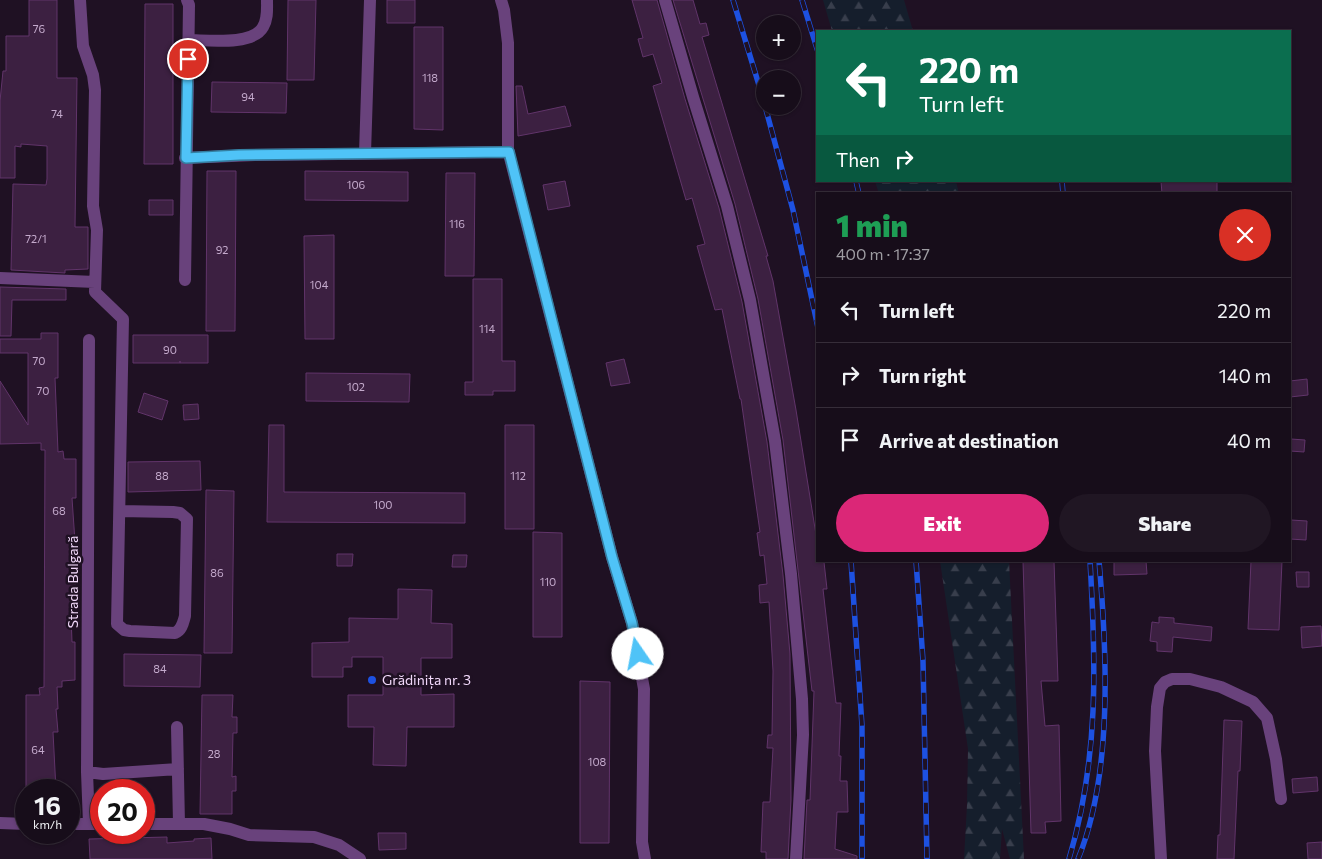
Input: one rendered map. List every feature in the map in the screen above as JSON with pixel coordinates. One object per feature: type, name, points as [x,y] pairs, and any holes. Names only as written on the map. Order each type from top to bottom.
[{"type":"lane","points":[[80,0],[84,46],[93,75],[95,90],[93,206],[97,230],[95,292],[124,319],[117,624],[124,630],[130,631],[174,633],[178,631],[185,616],[187,519],[180,513],[174,512],[120,511]]},
{"type":"lane","points":[[185,280],[188,0]]},
{"type":"lane","points":[[188,40],[242,40],[251,38],[264,27],[267,0]]},
{"type":"lane","points":[[365,153],[370,0]]},
{"type":"lane","points":[[501,0],[508,43],[509,152],[612,557],[632,623],[644,689],[642,842],[645,859]]},
{"type":"lane","points":[[665,0],[727,206],[750,300],[775,441],[792,574],[802,699],[803,735],[796,859]]},
{"type":"lane","points":[[186,158],[222,155],[509,152]]},
{"type":"lane","points":[[0,278],[95,282]]},
{"type":"lane","name":"Strada Bulgară","points":[[89,340],[87,772],[90,792]]},
{"type":"lane","points":[[1161,859],[1155,751],[1157,707],[1160,688],[1165,682],[1172,679],[1190,679],[1220,687],[1253,702],[1267,718],[1276,760],[1281,798]]},
{"type":"lane","points":[[177,727],[179,824]]},
{"type":"lane","points":[[87,772],[103,774],[178,769]]},
{"type":"lane","points":[[0,823],[15,824]]},
{"type":"lane","points":[[155,824],[204,824],[261,837],[322,838],[339,845],[360,859]]},
{"type":"green space","points":[[823,0],[904,0],[913,30],[832,30]]},
{"type":"green space","points":[[875,182],[956,182],[959,192],[878,192]]},
{"type":"green space","points":[[940,562],[1009,562],[1024,859],[1010,859],[1002,829],[1000,859],[964,859],[968,749]]},
{"type":"building","points":[[29,0],[57,0],[57,78],[77,78],[75,227],[88,227],[88,269],[65,270],[65,273],[11,270],[13,184],[46,185],[47,179],[47,146],[21,144],[21,147],[15,146],[15,178],[0,178],[0,101],[3,71],[6,71],[6,36],[29,36]]},
{"type":"building","points":[[288,0],[316,0],[314,80],[287,80]]},
{"type":"building","points":[[387,0],[415,0],[415,23],[387,23]]},
{"type":"building","points":[[632,0],[657,0],[719,208],[742,302],[767,442],[783,575],[790,654],[791,800],[788,859],[766,859],[766,852],[761,852],[763,802],[770,802],[773,748],[767,748],[768,735],[772,735],[773,671],[769,602],[760,603],[759,585],[767,584],[764,555],[760,556],[757,533],[760,532],[741,399],[722,309],[715,310],[697,246],[705,244],[692,198],[686,200],[653,86],[662,83],[653,54],[643,57],[638,39],[643,38]]},
{"type":"building","points":[[673,0],[693,0],[700,24],[706,23],[709,35],[702,37],[768,256],[766,256],[773,281],[816,535],[816,562],[824,562],[827,589],[823,589],[836,703],[841,703],[840,781],[847,781],[848,812],[837,812],[835,849],[857,856],[857,859],[804,859],[807,800],[810,800],[814,691],[812,691],[783,440],[758,299],[735,204]]},
{"type":"building","points":[[145,4],[173,4],[173,164],[144,164]]},
{"type":"building","points":[[414,27],[443,27],[443,130],[414,129]]},
{"type":"building","points":[[212,82],[287,83],[286,113],[211,112]]},
{"type":"building","points":[[516,86],[522,86],[528,114],[565,106],[571,126],[518,136]]},
{"type":"building","points":[[207,171],[236,171],[235,331],[206,331]]},
{"type":"building","points":[[305,171],[408,172],[408,201],[305,200]]},
{"type":"building","points":[[446,173],[475,173],[474,276],[445,276]]},
{"type":"building","points":[[565,181],[570,206],[548,210],[543,185]]},
{"type":"building","points":[[1161,182],[1217,182],[1217,192],[1162,192]]},
{"type":"building","points":[[149,200],[173,200],[173,215],[149,215]]},
{"type":"building","points":[[334,235],[334,339],[305,339],[304,236]]},
{"type":"building","points":[[473,279],[502,279],[502,361],[515,361],[515,391],[493,391],[493,395],[465,395],[465,382],[473,382]]},
{"type":"building","points":[[0,287],[66,289],[66,300],[12,300],[11,336],[0,336]]},
{"type":"building","points":[[41,333],[58,333],[58,378],[55,378],[58,452],[63,451],[64,459],[76,459],[76,498],[72,498],[76,556],[71,556],[72,583],[75,583],[76,607],[76,615],[71,615],[72,642],[75,642],[75,680],[62,681],[62,687],[57,687],[58,732],[53,732],[55,779],[26,779],[26,695],[40,695],[39,688],[44,687],[45,450],[41,450],[41,443],[0,444],[0,381],[28,425],[28,353],[0,353],[0,339],[41,339]]},
{"type":"building","points":[[133,335],[208,335],[208,363],[133,363]]},
{"type":"building","points":[[624,359],[630,383],[611,386],[606,363]]},
{"type":"building","points":[[306,373],[410,374],[409,402],[306,401]]},
{"type":"building","points":[[1307,379],[1308,395],[1291,397],[1291,381]]},
{"type":"building","points":[[144,393],[168,401],[162,420],[138,412]]},
{"type":"building","points":[[198,404],[199,419],[184,420],[183,405]]},
{"type":"building","points":[[269,425],[284,425],[284,492],[465,493],[465,523],[267,522]]},
{"type":"building","points":[[505,425],[534,425],[534,529],[505,529]]},
{"type":"building","points":[[1291,439],[1305,440],[1304,452],[1291,451]]},
{"type":"building","points":[[200,461],[201,490],[128,492],[128,462]]},
{"type":"building","points":[[206,490],[234,491],[232,653],[204,653]]},
{"type":"building","points":[[1291,520],[1307,521],[1306,540],[1291,539]]},
{"type":"building","points":[[533,532],[562,533],[562,637],[533,637]]},
{"type":"building","points":[[337,554],[353,554],[352,566],[337,566]]},
{"type":"building","points":[[453,555],[467,555],[466,567],[452,567]]},
{"type":"building","points":[[1023,562],[1054,562],[1058,681],[1041,681],[1045,726],[1059,725],[1061,821],[1045,822],[1046,833],[1031,833]]},
{"type":"building","points":[[1114,562],[1146,562],[1147,574],[1114,575]]},
{"type":"building","points":[[1251,562],[1282,562],[1279,630],[1248,629]]},
{"type":"building","points":[[1296,572],[1309,572],[1309,587],[1297,587]]},
{"type":"building","points":[[398,589],[432,590],[431,623],[452,624],[452,658],[421,658],[421,695],[454,694],[454,727],[407,727],[406,766],[373,765],[374,727],[348,727],[348,695],[383,695],[383,657],[352,657],[352,667],[343,667],[343,677],[312,677],[312,643],[349,642],[349,618],[398,619]]},
{"type":"building","points":[[1159,617],[1174,618],[1174,623],[1212,627],[1211,641],[1173,637],[1172,652],[1157,651],[1157,642],[1150,641],[1152,622],[1159,623]]},
{"type":"building","points":[[1321,626],[1322,646],[1302,648],[1301,627]]},
{"type":"building","points":[[124,654],[201,655],[200,687],[124,686]]},
{"type":"building","points":[[580,681],[610,682],[609,843],[580,843]]},
{"type":"building","points":[[202,695],[233,695],[232,717],[237,717],[237,733],[233,733],[232,777],[236,776],[236,791],[232,791],[232,814],[200,814]]},
{"type":"building","points":[[1224,720],[1242,721],[1234,859],[1217,859],[1218,835],[1220,835]]},
{"type":"building","points":[[1317,777],[1318,791],[1293,793],[1292,779]]},
{"type":"building","points":[[378,833],[406,833],[406,849],[379,850]]},
{"type":"building","points":[[155,837],[167,837],[167,843],[211,838],[212,859],[90,859],[89,839],[90,844],[155,844]]},
{"type":"building","points":[[1322,842],[1322,859],[1308,859],[1307,843]]},
{"type":"railway","points":[[733,0],[756,75]]},
{"type":"railway","points":[[802,0],[816,46]]},
{"type":"railway","points":[[767,115],[793,210],[816,319]]},
{"type":"railway","points":[[856,182],[859,192]]},
{"type":"railway","points":[[1062,182],[1063,192]]},
{"type":"railway","points":[[851,562],[862,726],[862,859]]},
{"type":"railway","points":[[916,562],[923,661],[927,859]]},
{"type":"railway","points":[[1069,859],[1086,785],[1093,711],[1094,674],[1090,562]]},
{"type":"railway","points":[[1078,859],[1089,826],[1097,789],[1105,712],[1104,634],[1099,562]]},
{"type":"place","name":"Grădinița nr. 3","points":[[372,680]]},
{"type":"route","points":[[188,59],[186,158],[222,155],[509,152],[612,557],[632,623],[638,654]]}]
